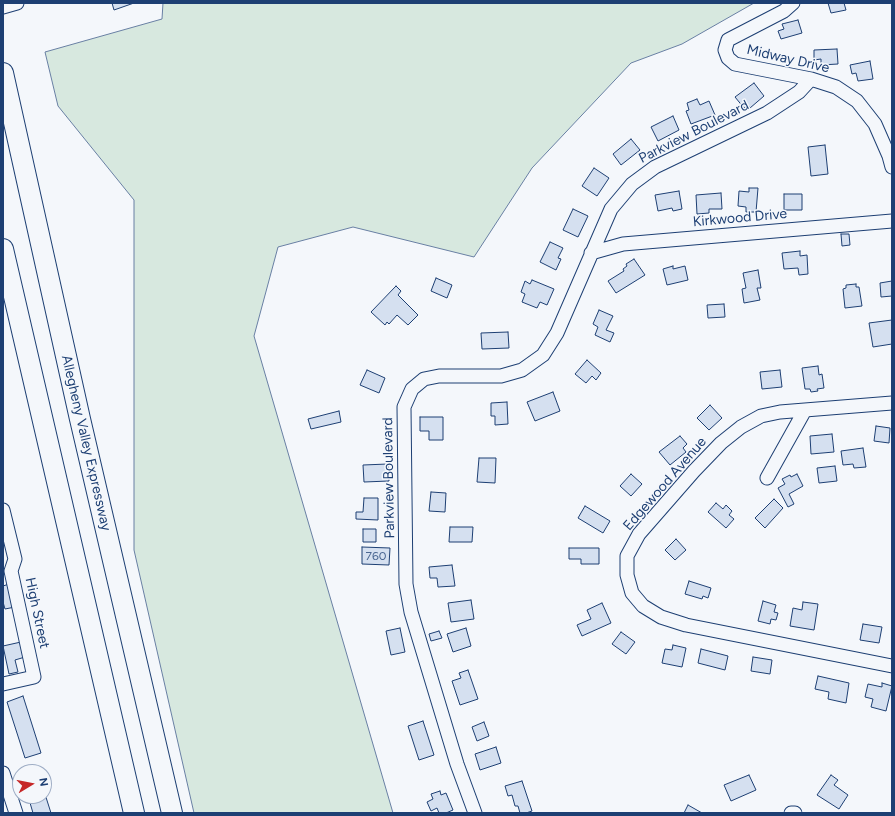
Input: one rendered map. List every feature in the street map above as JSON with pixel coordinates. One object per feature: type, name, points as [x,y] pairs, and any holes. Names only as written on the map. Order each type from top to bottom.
[{"type":"highway","name":"Allegheny Valley Expressway","points":[[3,73],[82,426],[172,813]]},
{"type":"highway","points":[[3,249],[134,813]]},
{"type":"street","points":[[3,7],[17,3]]},
{"type":"street","name":"Midway Drive","points":[[793,3],[784,11],[728,40],[725,50],[728,58],[736,64],[811,79],[836,87],[857,100],[875,124],[889,156],[892,167]]},
{"type":"street","name":"Parkview Boulevard","points":[[475,813],[457,764],[411,612],[406,584],[404,407],[412,389],[424,378],[439,376],[501,376],[522,370],[543,355],[557,333],[611,209],[632,184],[655,167],[767,112],[800,92],[811,79]]},
{"type":"street","name":"Kirkwood Drive","points":[[591,253],[623,244],[892,221]]},
{"type":"street","name":"Edgewood Avenue","points":[[892,403],[780,412],[761,416],[740,427],[721,443],[694,471],[639,534],[627,556],[627,575],[632,593],[643,606],[661,617],[686,625],[892,666]]},
{"type":"street","points":[[767,478],[805,410]]},
{"type":"street","name":"High Street","points":[[3,510],[15,559],[7,572],[34,677],[3,684]]},
{"type":"street","points":[[3,772],[16,813]]},
{"type":"shaded area","points":[[163,3],[754,3],[682,44],[631,63],[532,168],[474,257],[353,227],[278,247],[254,336],[393,813],[194,813],[134,550],[134,200],[58,106],[45,52],[162,19]]},
{"type":"building","points":[[112,3],[134,3],[114,10]]},
{"type":"building","points":[[828,3],[844,3],[846,10],[831,13]]},
{"type":"building","points":[[798,20],[802,33],[781,39],[778,31],[784,29],[782,24]]},
{"type":"building","points":[[837,49],[838,64],[821,65],[821,59],[814,60],[814,50]]},
{"type":"building","points":[[870,61],[873,79],[858,81],[856,73],[852,74],[850,65]]},
{"type":"building","points":[[754,83],[764,96],[750,108],[748,105],[744,108],[735,97]]},
{"type":"building","points":[[697,99],[700,105],[709,101],[715,115],[691,124],[686,111],[689,110],[687,103]]},
{"type":"building","points":[[673,116],[679,130],[658,141],[651,127]]},
{"type":"building","points":[[631,139],[640,150],[621,165],[613,154]]},
{"type":"building","points":[[825,145],[828,174],[811,176],[808,147]]},
{"type":"building","points":[[594,168],[609,178],[597,196],[582,186]]},
{"type":"building","points":[[749,188],[758,188],[756,212],[746,212],[746,207],[738,206],[739,191],[749,192]]},
{"type":"building","points":[[679,191],[682,209],[673,211],[672,208],[658,211],[655,195]]},
{"type":"building","points":[[721,193],[722,209],[709,209],[709,213],[697,214],[696,195]]},
{"type":"building","points":[[784,194],[802,194],[802,210],[784,210]]},
{"type":"building","points":[[573,209],[588,216],[578,237],[563,230]]},
{"type":"building","points":[[841,234],[849,234],[850,245],[842,246]]},
{"type":"building","points":[[550,242],[563,248],[558,258],[561,259],[556,270],[540,262]]},
{"type":"building","points":[[800,251],[800,256],[807,255],[808,274],[799,275],[798,268],[784,269],[782,253]]},
{"type":"building","points":[[634,259],[645,275],[616,293],[608,281],[624,271],[623,269],[627,266],[626,264]]},
{"type":"building","points":[[673,266],[673,269],[685,266],[688,280],[667,285],[663,269]]},
{"type":"building","points":[[758,270],[761,288],[757,288],[760,300],[744,303],[742,289],[746,288],[743,273]]},
{"type":"building","points":[[436,278],[452,285],[447,298],[431,291]]},
{"type":"building","points":[[532,280],[554,289],[547,305],[540,302],[537,308],[522,302],[525,294],[521,292],[525,281],[530,284]]},
{"type":"building","points":[[892,281],[892,296],[881,297],[880,283]]},
{"type":"building","points":[[856,284],[856,287],[859,287],[862,306],[845,308],[843,289],[846,288],[846,285]]},
{"type":"building","points":[[396,286],[401,291],[398,295],[418,315],[408,325],[397,315],[389,324],[387,322],[385,325],[371,312]]},
{"type":"building","points":[[724,304],[725,317],[708,318],[707,305]]},
{"type":"building","points":[[599,310],[613,316],[606,330],[614,333],[610,342],[595,335],[598,327],[593,324]]},
{"type":"building","points":[[892,320],[892,344],[873,347],[869,323]]},
{"type":"building","points":[[508,332],[509,348],[482,349],[481,333]]},
{"type":"building","points":[[587,360],[601,373],[596,380],[592,376],[586,383],[575,374]]},
{"type":"building","points":[[818,366],[819,375],[822,374],[824,388],[811,392],[810,389],[805,389],[802,368]]},
{"type":"building","points":[[367,370],[385,378],[379,393],[360,385]]},
{"type":"building","points":[[780,370],[782,387],[762,389],[760,372]]},
{"type":"building","points":[[553,392],[560,411],[535,421],[527,402]]},
{"type":"building","points":[[507,402],[508,424],[495,425],[495,416],[491,416],[491,403]]},
{"type":"building","points":[[710,405],[722,418],[709,430],[697,418]]},
{"type":"building","points":[[339,411],[341,422],[311,429],[308,419]]},
{"type":"building","points":[[420,417],[443,417],[443,440],[429,440],[429,431],[420,431]]},
{"type":"building","points":[[876,426],[890,428],[889,443],[874,441]]},
{"type":"building","points":[[832,434],[834,452],[811,454],[810,436]]},
{"type":"building","points":[[680,436],[687,444],[683,448],[686,452],[670,465],[659,452]]},
{"type":"building","points":[[863,448],[866,467],[854,468],[853,464],[843,465],[841,451]]},
{"type":"building","points":[[479,458],[496,458],[495,483],[477,482]]},
{"type":"building","points":[[388,464],[389,481],[364,482],[363,465]]},
{"type":"building","points":[[835,466],[837,481],[819,483],[817,468]]},
{"type":"building","points":[[631,474],[642,484],[631,496],[620,486]]},
{"type":"building","points":[[797,474],[803,486],[789,494],[794,504],[788,507],[778,488],[785,484],[782,479],[790,475],[791,477]]},
{"type":"building","points":[[431,492],[446,493],[445,512],[429,511]]},
{"type":"building","points":[[364,498],[378,498],[378,520],[356,519],[356,512],[363,512]]},
{"type":"building","points":[[774,499],[783,508],[765,528],[755,518]]},
{"type":"building","points":[[716,503],[723,509],[726,505],[732,511],[729,515],[734,519],[726,528],[708,512]]},
{"type":"building","points":[[585,506],[610,521],[603,533],[578,518]]},
{"type":"building","points":[[450,527],[473,527],[472,542],[449,542]]},
{"type":"building","points":[[363,529],[376,529],[376,542],[363,542]]},
{"type":"building","points":[[676,539],[686,550],[675,560],[665,550]]},
{"type":"building","points":[[362,547],[390,548],[389,565],[362,564]]},
{"type":"building","points":[[569,548],[599,548],[599,564],[581,564],[581,559],[569,559]]},
{"type":"building","points":[[452,565],[455,586],[438,587],[437,578],[430,578],[429,567]]},
{"type":"building","points":[[689,581],[711,588],[708,598],[703,596],[702,599],[685,594]]},
{"type":"building","points":[[9,584],[15,607],[5,609],[3,602],[3,586]]},
{"type":"building","points":[[471,600],[474,619],[451,622],[448,603]]},
{"type":"building","points":[[763,601],[776,605],[774,612],[778,613],[776,620],[771,619],[770,624],[758,621]]},
{"type":"building","points":[[803,602],[818,604],[814,630],[790,626],[793,608],[802,610]]},
{"type":"building","points":[[602,603],[611,623],[582,636],[577,625],[591,619],[587,610]]},
{"type":"building","points":[[863,624],[882,627],[879,643],[860,640]]},
{"type":"building","points":[[400,628],[405,652],[391,655],[386,631]]},
{"type":"building","points":[[466,628],[471,646],[453,652],[447,634]]},
{"type":"building","points":[[439,631],[442,638],[431,641],[429,634]]},
{"type":"building","points":[[621,632],[635,642],[626,654],[612,644]]},
{"type":"building","points":[[21,642],[25,657],[15,660],[18,672],[9,674],[3,646]]},
{"type":"building","points":[[673,645],[686,648],[682,667],[662,663],[665,649],[672,650]]},
{"type":"building","points":[[701,649],[728,656],[725,670],[698,663]]},
{"type":"building","points":[[753,657],[772,660],[770,674],[751,671]]},
{"type":"building","points":[[468,670],[478,699],[460,705],[452,681],[461,678],[459,673]]},
{"type":"building","points":[[818,676],[849,683],[846,703],[828,699],[829,692],[815,689]]},
{"type":"building","points":[[882,683],[892,686],[886,711],[871,707],[873,699],[865,697],[868,684],[882,687]]},
{"type":"building","points":[[23,696],[41,753],[25,758],[7,702]]},
{"type":"building","points":[[423,721],[434,755],[419,760],[408,726]]},
{"type":"building","points":[[484,722],[489,736],[477,741],[472,727]]},
{"type":"building","points":[[496,747],[501,763],[480,770],[475,754]]},
{"type":"building","points":[[749,775],[756,790],[731,801],[724,785]]},
{"type":"building","points":[[831,775],[838,780],[834,785],[848,795],[839,809],[817,795]]},
{"type":"building","points":[[522,781],[532,811],[526,813],[520,813],[518,806],[515,806],[512,795],[508,796],[505,786]]},
{"type":"building","points":[[440,791],[441,795],[446,793],[453,810],[446,813],[439,813],[437,808],[431,811],[427,802],[433,799],[431,794]]},
{"type":"building","points":[[30,804],[48,804],[51,813],[33,813]]},
{"type":"building","points":[[688,805],[702,813],[684,813]]}]
